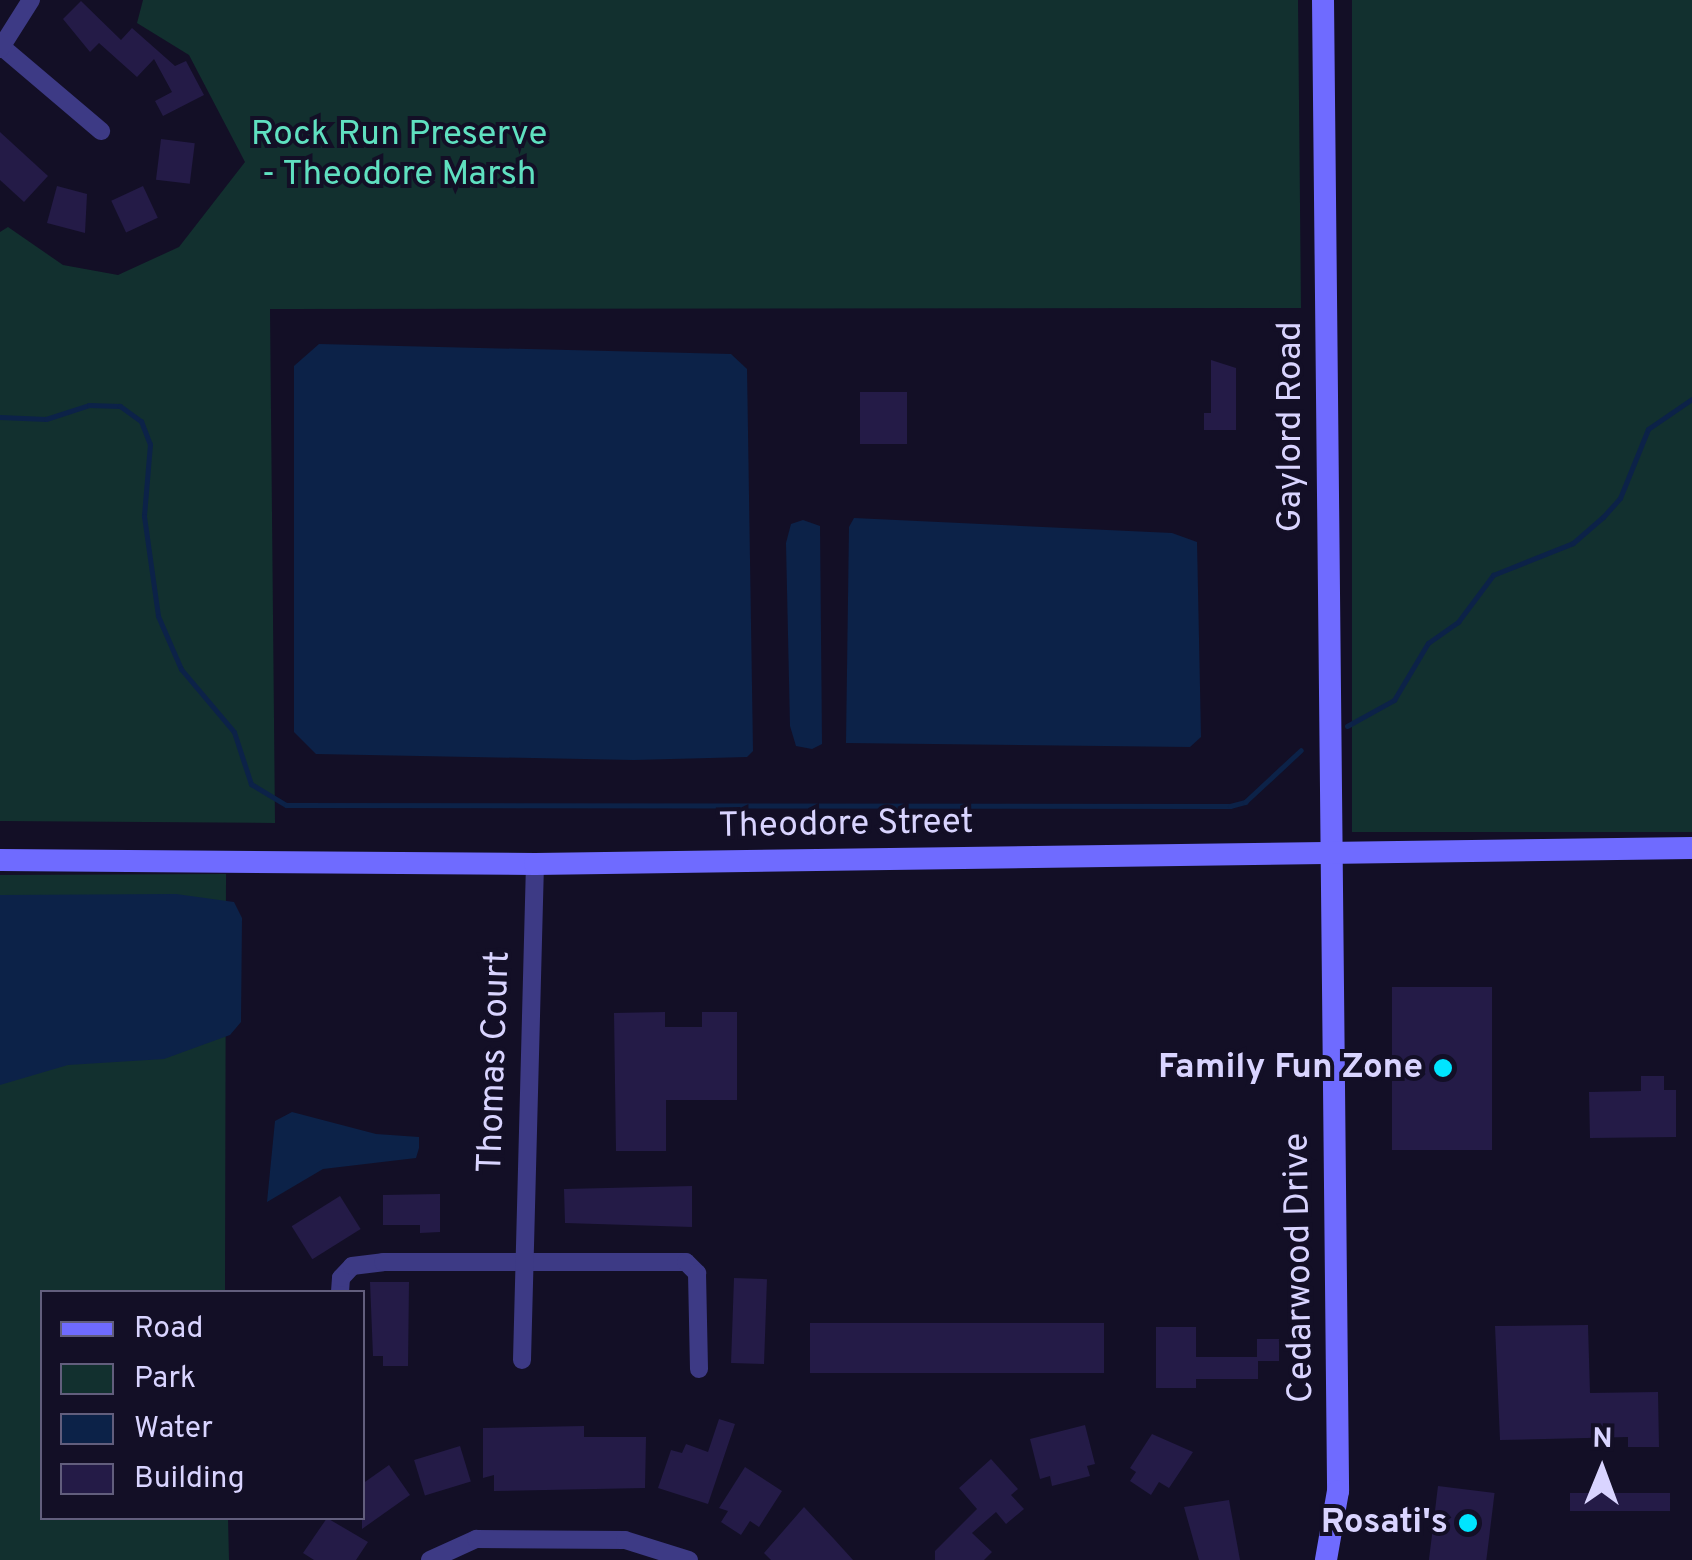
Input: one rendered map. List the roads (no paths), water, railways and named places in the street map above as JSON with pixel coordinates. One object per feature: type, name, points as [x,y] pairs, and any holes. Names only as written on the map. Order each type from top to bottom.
[{"type":"street","points":[[31,0],[1,48],[100,130]]},
{"type":"street","name":"Gaylord Road","points":[[1324,0],[1329,853]]},
{"type":"street","name":"Theodore Street","points":[[0,860],[535,864],[1692,848]]},
{"type":"street","name":"Cedarwood Drive","points":[[1326,1560],[1338,1491],[1329,853]]},
{"type":"street","name":"Thomas Court","points":[[522,1360],[520,1261],[535,864]]},
{"type":"street","points":[[340,1290],[341,1278],[352,1266],[686,1262],[697,1273],[699,1369]]},
{"type":"street","points":[[430,1560],[476,1539],[494,1539],[625,1540],[689,1560]]},
{"type":"water","points":[[319,344],[731,354],[747,369],[753,751],[747,757],[634,760],[316,754],[294,732],[294,366]]},
{"type":"water","points":[[854,518],[1172,533],[1197,542],[1201,737],[1190,747],[846,743],[849,527]]},
{"type":"water","points":[[803,520],[820,526],[822,744],[812,749],[796,746],[790,726],[786,543],[791,524]]},
{"type":"water","points":[[176,894],[234,902],[242,918],[241,1022],[230,1035],[164,1059],[68,1065],[0,1085],[0,895]]},
{"type":"water","points":[[292,1112],[376,1134],[419,1137],[416,1158],[323,1169],[267,1202],[275,1121]]},
{"type":"waterway","points":[[1347,726],[1394,700],[1428,643],[1458,622],[1493,575],[1573,543],[1603,517],[1620,498],[1648,429],[1692,399]]},
{"type":"waterway","points":[[0,417],[46,419],[89,405],[120,406],[141,421],[150,444],[144,516],[158,616],[181,669],[234,732],[251,784],[286,805],[1230,806],[1245,802],[1301,750]]},
{"type":"place","name":"Family Fun Zone","points":[[1443,1068]]},
{"type":"place","name":"Rosati's","points":[[1468,1523]]},
{"type":"park label","name":"Rock Run Preserve - Theodore Marsh","points":[[399,155]]}]
